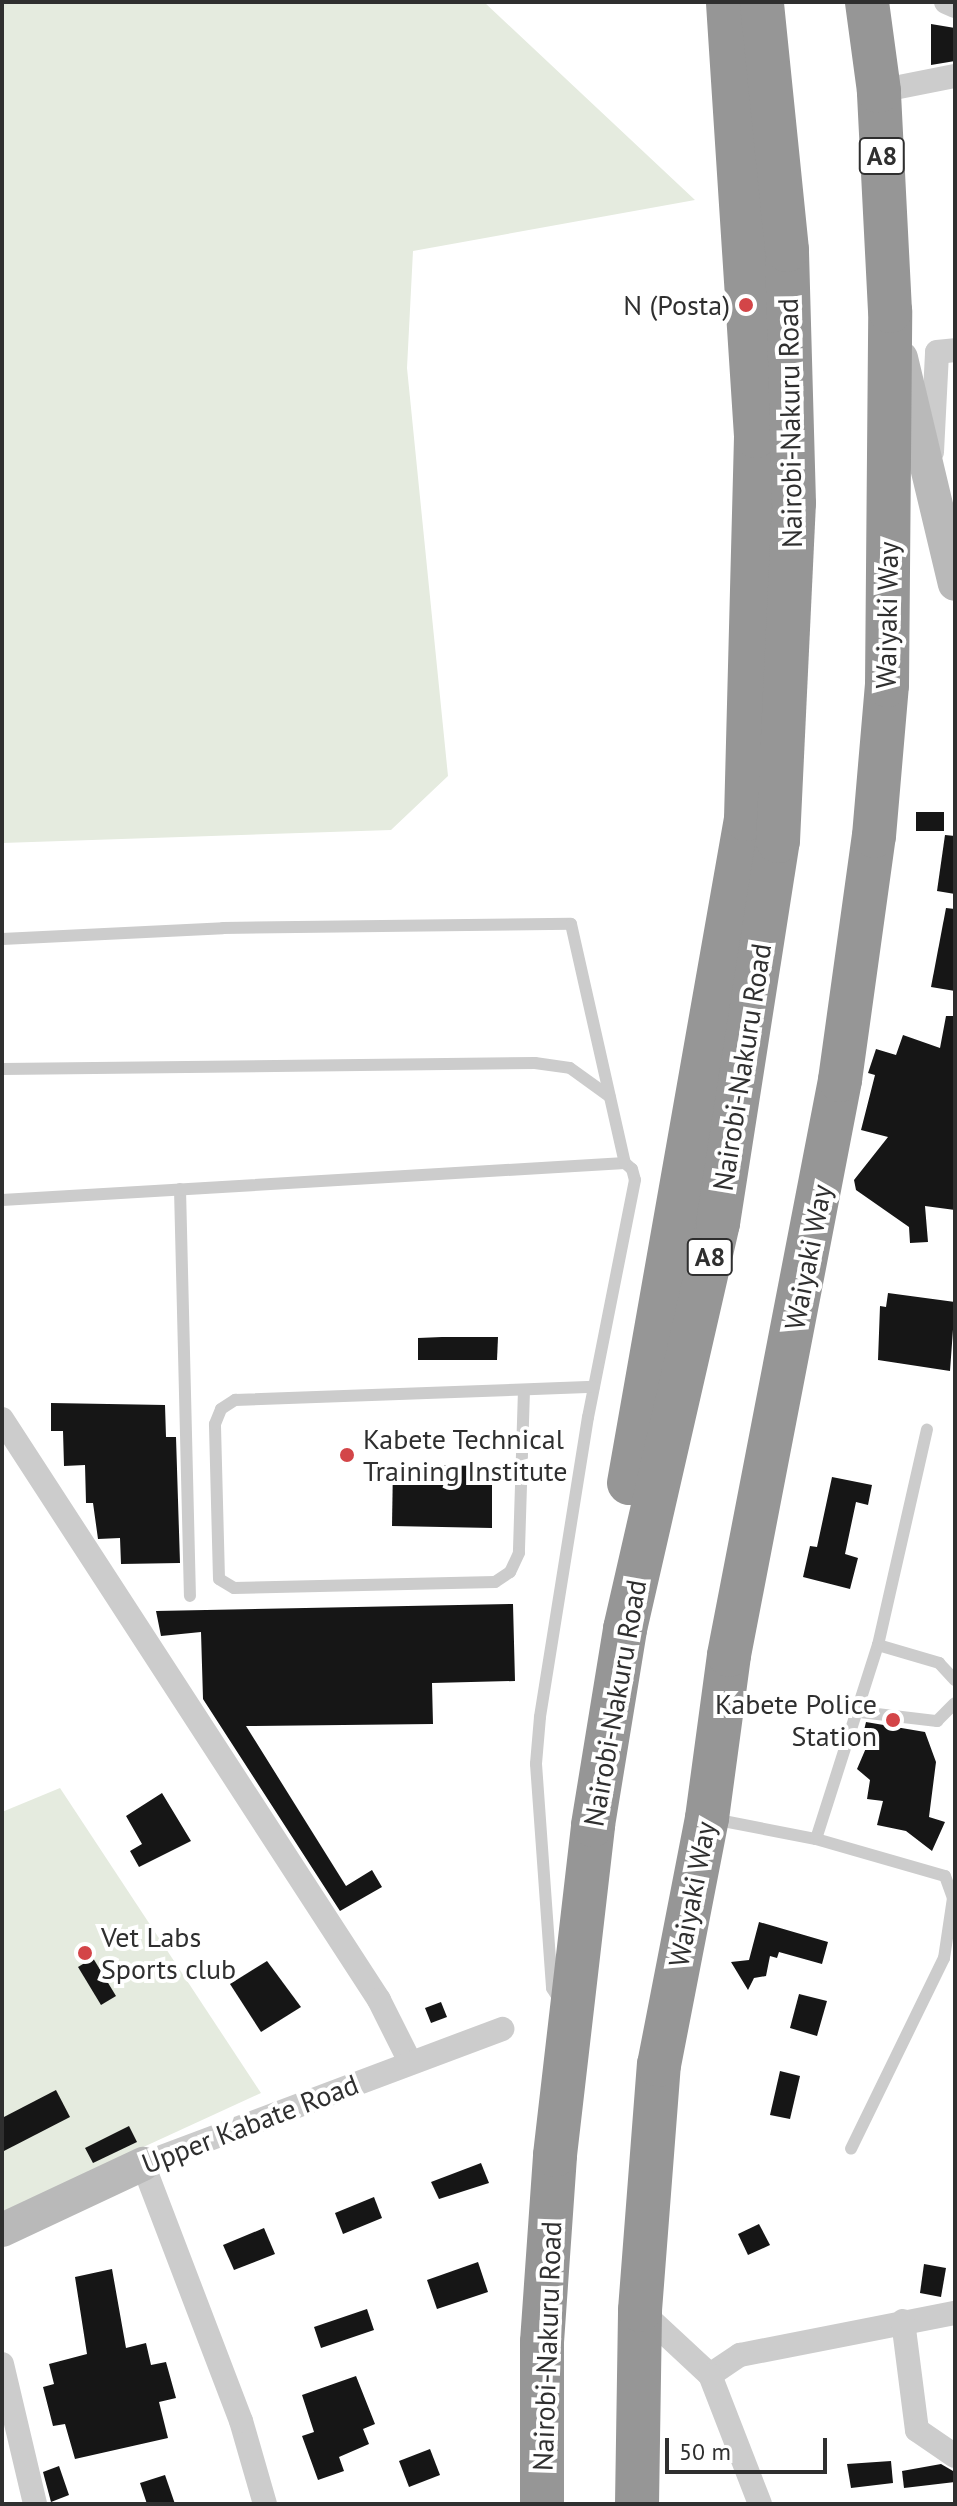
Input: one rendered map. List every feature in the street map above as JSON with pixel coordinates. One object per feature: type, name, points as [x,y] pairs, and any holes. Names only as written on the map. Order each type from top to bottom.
[{"type":"highway","points":[[625,1629],[625,1507],[746,819],[756,436],[728,2]]},
{"type":"highway","name":"Nairobi-Nakuru Road","points":[[542,2504],[542,2342],[568,2013],[625,1629],[718,1223],[778,841],[794,503],[787,250],[762,2]]},
{"type":"highway","name":"Waiyaki Way","points":[[637,2504],[640,2310],[659,2065],[707,1818],[729,1655],[840,1080],[874,836],[887,685],[890,311],[879,91],[867,2]]},
{"type":"street","points":[[946,2],[955,6]]},
{"type":"street","points":[[879,91],[955,76]]},
{"type":"street","points":[[890,311],[955,584]]},
{"type":"street","points":[[930,481],[937,352],[955,350]]},
{"type":"street","points":[[2,1419],[81,1549],[203,1723],[379,2000],[410,2062]]},
{"type":"street","name":"Upper Kabate Road","points":[[2,2230],[143,2164],[502,2029]]},
{"type":"street","points":[[143,2164],[241,2421],[265,2504]]},
{"type":"street","points":[[640,2310],[710,2375],[760,2504]]},
{"type":"street","points":[[710,2375],[740,2355],[955,2313]]},
{"type":"street","points":[[903,2321],[917,2430],[955,2456]]},
{"type":"street","points":[[2,2364],[35,2504]]},
{"type":"lane","points":[[2,939],[223,928],[571,924],[625,1163],[635,1180],[594,1387],[536,1764],[552,1988],[568,2013]]},
{"type":"lane","points":[[2,1069],[535,1063],[570,1068],[610,1097]]},
{"type":"lane","points":[[2,1200],[625,1163]]},
{"type":"lane","points":[[180,1189],[190,1596]]},
{"type":"lane","points":[[524,1390],[519,1553],[510,1572],[495,1582],[234,1588],[219,1579],[215,1424],[221,1409],[235,1400],[594,1387]]},
{"type":"lane","points":[[816,1839],[860,1712],[927,1430]]},
{"type":"lane","points":[[878,1645],[939,1663],[955,1680]]},
{"type":"lane","points":[[860,1712],[937,1721],[955,1703]]},
{"type":"lane","points":[[707,1818],[816,1839],[945,1876],[953,1898],[944,1958],[851,2149]]},
{"type":"shaded area","points":[[2,2],[484,2],[695,200],[413,251],[407,368],[448,776],[391,830],[2,843]]},
{"type":"shaded area","name":"Vet Labs Sports club","points":[[60,1788],[261,2093],[2,2212],[2,1812]]},
{"type":"building","points":[[931,24],[955,28],[955,61],[931,65]]},
{"type":"building","points":[[916,812],[944,812],[944,831],[916,831]]},
{"type":"building","points":[[945,835],[955,836],[955,894],[937,891]]},
{"type":"building","points":[[946,908],[955,909],[955,991],[931,987]]},
{"type":"building","points":[[946,1016],[955,1016],[955,1210],[925,1206],[928,1242],[910,1243],[909,1227],[856,1190],[854,1180],[888,1137],[861,1130],[875,1075],[868,1073],[876,1049],[896,1055],[903,1035],[940,1048]]},
{"type":"building","points":[[888,1293],[955,1302],[950,1371],[878,1360],[880,1306],[886,1307]]},
{"type":"building","points":[[498,1337],[497,1360],[418,1360],[418,1338]]},
{"type":"building","points":[[51,1403],[165,1405],[166,1437],[176,1437],[180,1563],[121,1564],[120,1538],[98,1539],[93,1503],[86,1503],[85,1465],[64,1466],[63,1431],[51,1431]]},
{"type":"building","points":[[393,1465],[492,1466],[492,1528],[392,1526]]},
{"type":"building","points":[[832,1477],[872,1485],[868,1505],[856,1502],[845,1554],[858,1558],[850,1589],[803,1577],[810,1546],[817,1547]]},
{"type":"building","points":[[513,1604],[515,1681],[432,1683],[433,1724],[246,1726],[346,1886],[372,1870],[382,1887],[340,1911],[203,1699],[201,1632],[161,1636],[156,1611]]},
{"type":"building","points":[[866,1722],[925,1732],[936,1762],[929,1817],[945,1822],[932,1851],[906,1831],[877,1825],[883,1801],[867,1799],[870,1780],[857,1769],[866,1748],[860,1747]]},
{"type":"building","points":[[162,1793],[191,1841],[139,1867],[130,1851],[142,1844],[126,1816]]},
{"type":"building","points":[[759,1922],[828,1942],[822,1964],[779,1952],[777,1958],[770,1956],[766,1976],[754,1978],[748,1990],[731,1962],[749,1960]]},
{"type":"building","points":[[93,1958],[116,1996],[101,2005],[78,1967]]},
{"type":"building","points":[[267,1961],[301,2007],[261,2032],[230,1984]]},
{"type":"building","points":[[799,1994],[827,2001],[817,2036],[790,2028]]},
{"type":"building","points":[[441,2002],[447,2017],[431,2023],[425,2008]]},
{"type":"building","points":[[780,2071],[800,2076],[790,2119],[770,2115]]},
{"type":"building","points":[[56,2090],[70,2117],[2,2152],[2,2118]]},
{"type":"building","points":[[129,2126],[137,2142],[93,2163],[85,2148]]},
{"type":"building","points":[[481,2163],[489,2183],[439,2199],[431,2182]]},
{"type":"building","points":[[374,2197],[382,2218],[343,2234],[335,2213]]},
{"type":"building","points":[[759,2224],[770,2245],[748,2255],[738,2234]]},
{"type":"building","points":[[264,2228],[275,2254],[234,2270],[223,2245]]},
{"type":"building","points":[[478,2262],[488,2292],[437,2309],[427,2280]]},
{"type":"building","points":[[924,2264],[946,2268],[941,2297],[920,2293]]},
{"type":"building","points":[[112,2269],[126,2348],[146,2343],[151,2365],[166,2362],[176,2398],[159,2402],[168,2438],[75,2459],[65,2424],[53,2426],[43,2387],[54,2384],[49,2364],[87,2354],[75,2277]]},
{"type":"building","points":[[367,2309],[374,2330],[321,2348],[314,2327]]},
{"type":"building","points":[[356,2376],[375,2424],[363,2429],[369,2444],[339,2457],[344,2471],[318,2480],[302,2436],[314,2432],[302,2395]]},
{"type":"building","points":[[430,2449],[440,2475],[409,2487],[399,2461]]},
{"type":"building","points":[[891,2461],[893,2483],[851,2488],[847,2464]]},
{"type":"building","points":[[941,2464],[953,2471],[955,2482],[904,2488],[902,2471]]},
{"type":"building","points":[[59,2466],[69,2495],[51,2502],[43,2472]]},
{"type":"building","points":[[165,2475],[175,2504],[147,2504],[140,2483]]},
{"type":"place","name":"N (Posta)","points":[[746,305]]},
{"type":"place","name":"Kabete Technical Training Institute","points":[[347,1455]]},
{"type":"place","name":"Kabete Police Station","points":[[893,1720]]},
{"type":"place","name":"Vet Labs Sports club","points":[[85,1953]]}]
